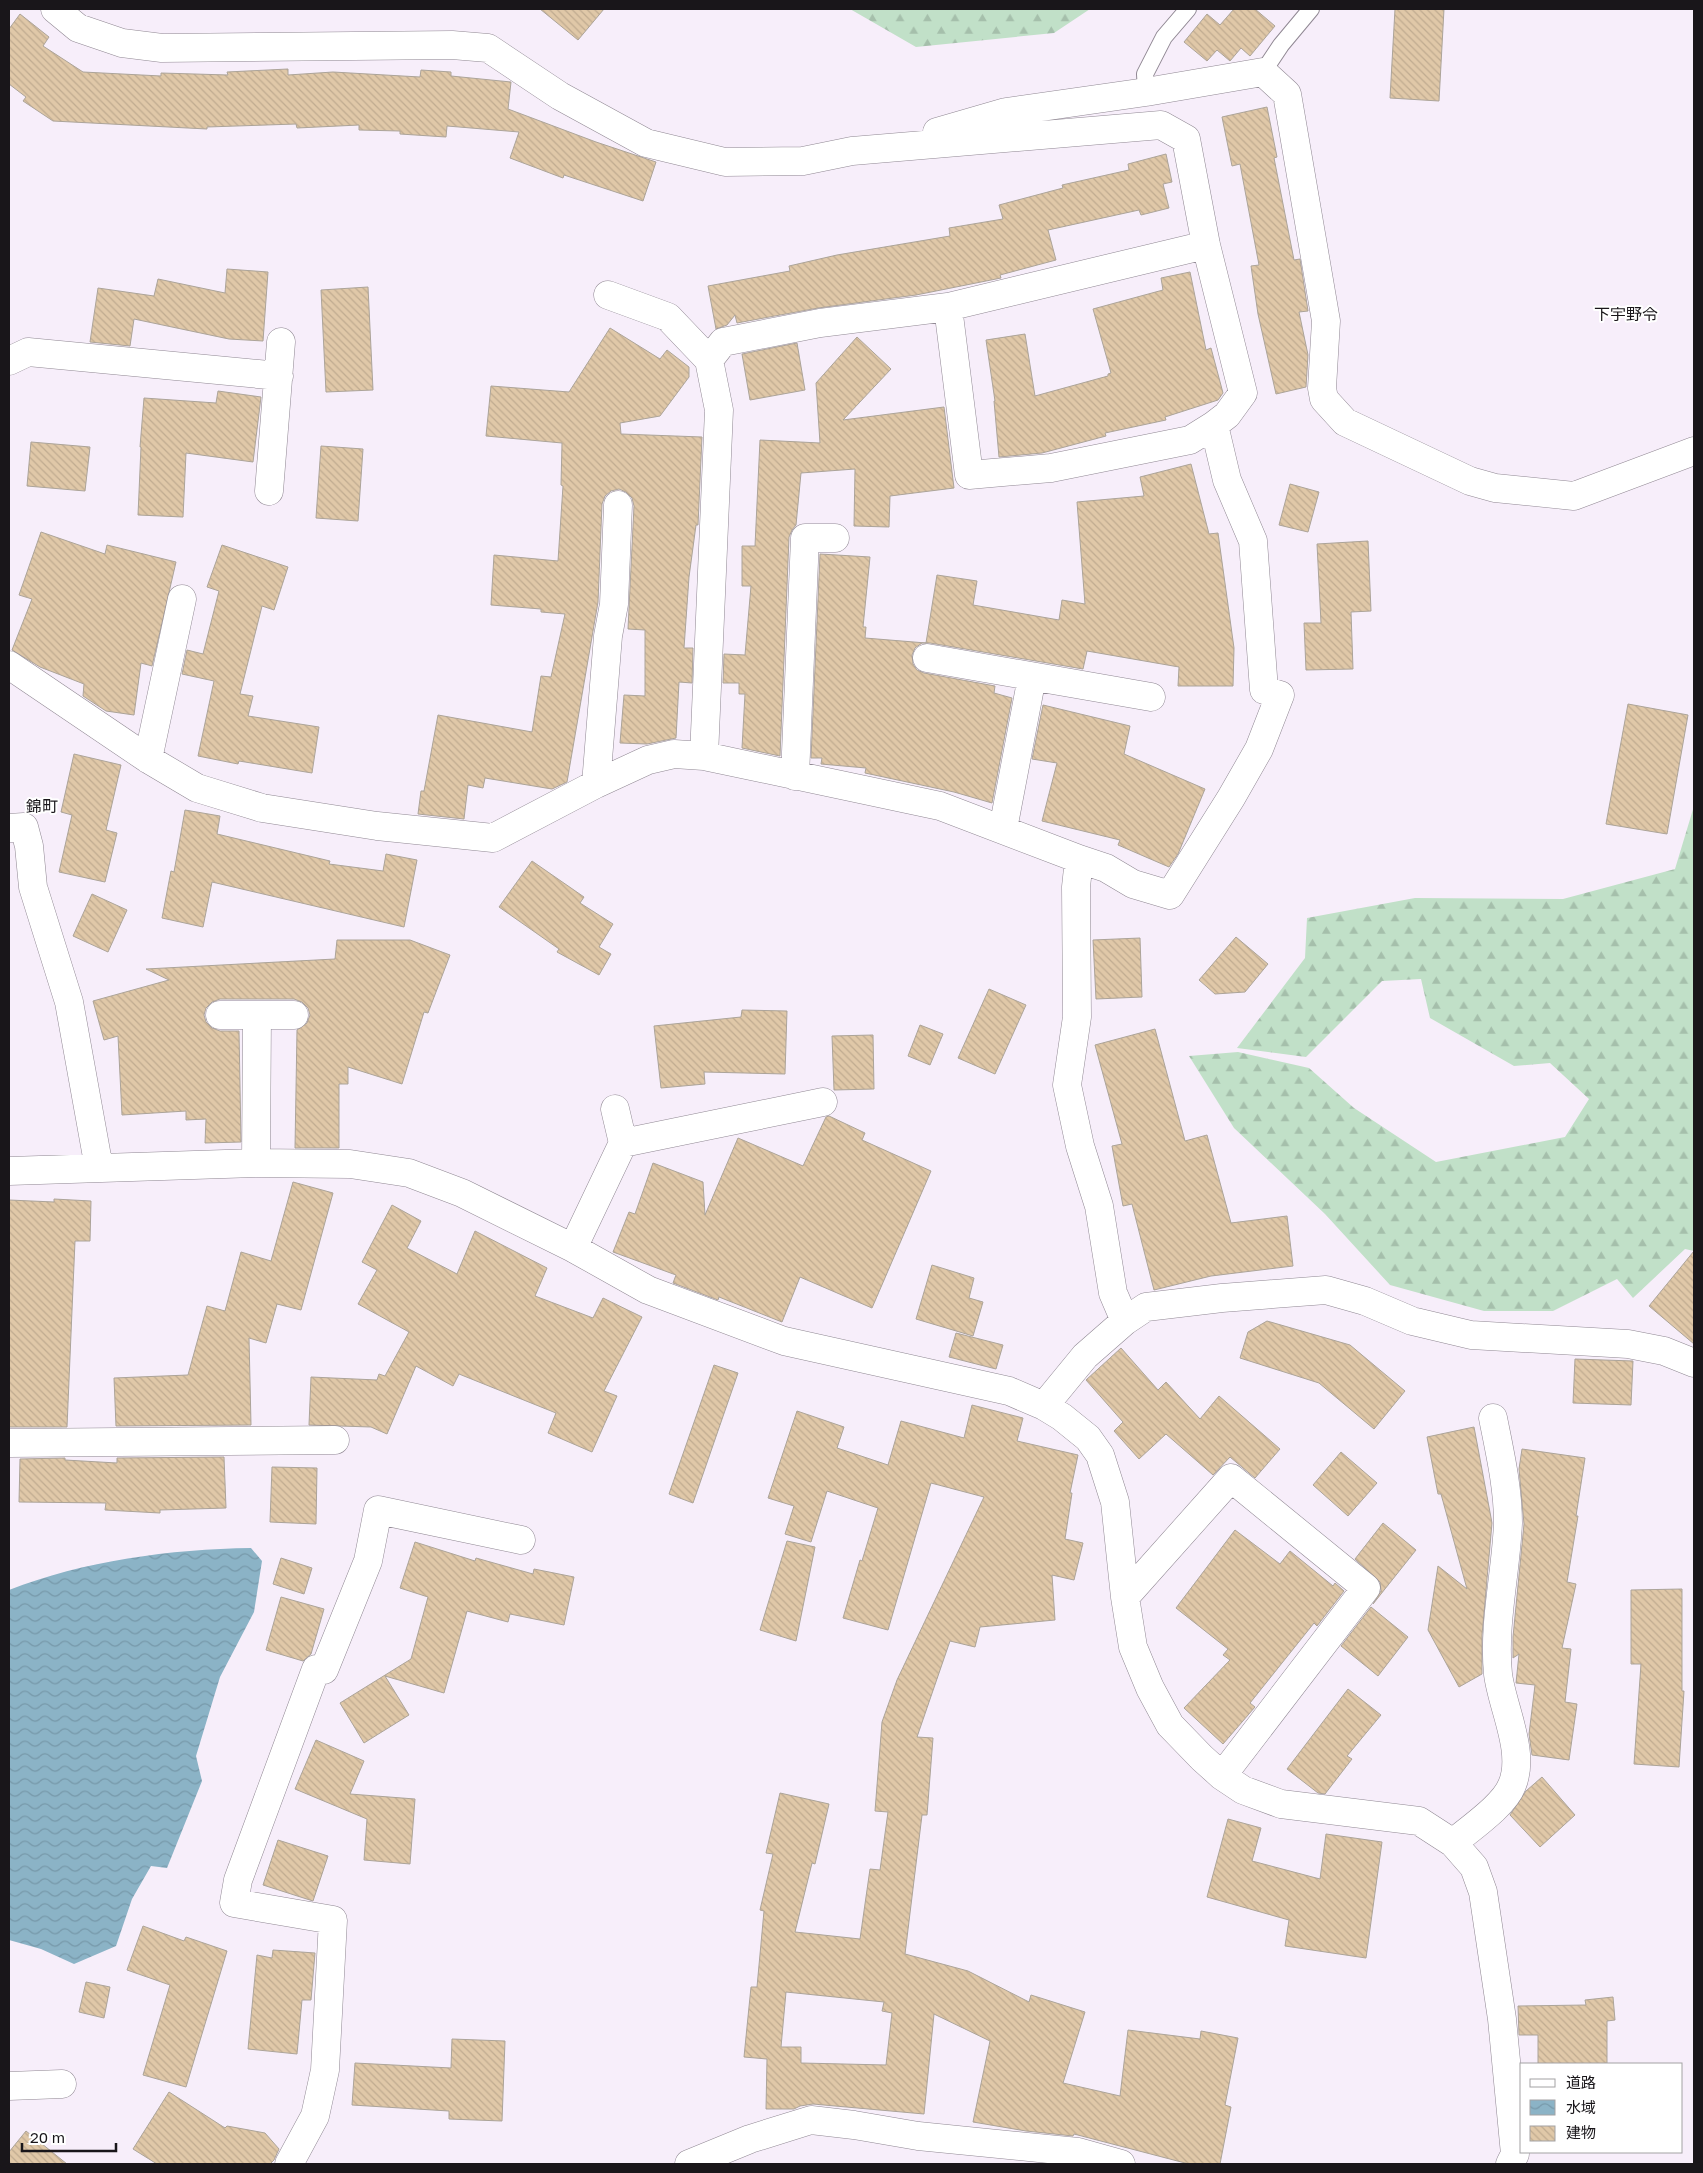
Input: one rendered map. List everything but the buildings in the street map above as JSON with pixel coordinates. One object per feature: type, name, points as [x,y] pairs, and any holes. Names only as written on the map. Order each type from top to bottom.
[{"type":"street","points":[[55,9],[78,28],[122,42],[162,48],[442,45],[488,48],[560,96],[646,143],[725,162],[803,161],[942,131],[1006,112],[1146,92],[1263,72],[1287,94],[1326,321],[1322,388],[1324,400],[1345,422],[1470,481],[1495,488],[1574,496],[1694,451]]},
{"type":"street","points":[[852,151],[1161,125],[1186,140],[1206,244],[1243,393],[1227,415],[1190,440],[1060,467],[969,475],[948,307]]},
{"type":"street","points":[[709,360],[723,342],[820,323],[948,307],[1206,244]]},
{"type":"street","points":[[608,295],[668,317],[709,360],[719,410],[704,756]]},
{"type":"street","points":[[269,492],[282,342]]},
{"type":"street","points":[[9,361],[28,352],[279,376]]},
{"type":"street","points":[[9,665],[148,759],[197,788],[262,808],[377,826],[493,838],[596,784],[648,760],[674,754],[704,756],[940,806],[1106,868],[1133,884],[1170,895],[1259,750],[1280,695],[1264,690],[1253,541],[1227,480],[1214,425]]},
{"type":"street","points":[[596,784],[608,636],[614,604],[618,506]]},
{"type":"street","points":[[794,776],[805,538],[835,538]]},
{"type":"street","points":[[148,759],[182,599]]},
{"type":"street","points":[[927,658],[1151,698]]},
{"type":"street","points":[[1003,829],[1032,676]]},
{"type":"street","points":[[9,828],[24,827],[33,887],[69,1002],[98,1168]]},
{"type":"street","points":[[1079,859],[1076,887],[1077,1017],[1067,1085],[1080,1146],[1099,1206],[1113,1293],[1125,1321]]},
{"type":"street","points":[[220,1015],[294,1015]]},
{"type":"street","points":[[256,1163],[257,1015]]},
{"type":"street","points":[[622,1143],[823,1102]]},
{"type":"street","points":[[573,1248],[622,1143],[615,1109]]},
{"type":"street","points":[[9,1171],[256,1163],[350,1164],[409,1173],[462,1193],[573,1248],[648,1290],[784,1340],[1009,1391],[1044,1406],[1088,1438],[1100,1455],[1115,1502],[1125,1596],[1133,1647],[1150,1688],[1170,1725],[1222,1776],[1243,1790],[1281,1804],[1419,1820],[1453,1843],[1474,1867],[1483,1892],[1502,2029],[1515,2154],[1510,2164]]},
{"type":"street","points":[[1044,1406],[1085,1356],[1125,1321],[1146,1308],[1222,1298],[1326,1290],[1364,1301],[1412,1321],[1471,1335],[1628,1344],[1664,1351],[1694,1363]]},
{"type":"street","points":[[1453,1843],[1498,1804],[1512,1786],[1515,1767],[1513,1734],[1498,1675],[1497,1636],[1508,1522],[1505,1479],[1494,1418]]},
{"type":"street","points":[[9,1443],[335,1440]]},
{"type":"street","points":[[1125,1596],[1231,1478],[1366,1588],[1222,1776]]},
{"type":"street","points":[[289,2164],[315,2116],[326,2070],[333,1920],[234,1903],[238,1880],[316,1669],[324,1670],[368,1561],[378,1510],[521,1540]]},
{"type":"street","points":[[9,2086],[62,2084]]},
{"type":"street","points":[[689,2164],[750,2139],[810,2120],[854,2125],[918,2136],[1078,2152],[1121,2164]]},
{"type":"lane","points":[[1146,92],[1145,74],[1164,37],[1188,9]]},
{"type":"lane","points":[[1263,72],[1281,45],[1311,9]]},
{"type":"green space","points":[[850,9],[1090,9],[1054,33],[916,47]]},
{"type":"green space","points":[[1694,806],[1694,1251],[1685,1249],[1633,1298],[1617,1279],[1553,1311],[1484,1311],[1390,1285],[1325,1214],[1234,1128],[1189,1056],[1238,1052],[1309,1068],[1354,1108],[1436,1162],[1565,1137],[1589,1099],[1550,1063],[1514,1066],[1430,1018],[1421,979],[1382,981],[1306,1057],[1237,1048],[1305,958],[1307,918],[1415,898],[1563,899],[1675,869]]},
{"type":"water","points":[[251,1548],[262,1561],[254,1612],[220,1677],[196,1756],[202,1781],[167,1868],[151,1866],[132,1899],[116,1946],[74,1964],[41,1949],[9,1940],[9,1590],[67,1571],[128,1558],[190,1551]]},
{"type":"district","name":"下宇野令","points":[[1626,314]]},
{"type":"district","name":"錦町","points":[[42,806]]}]
